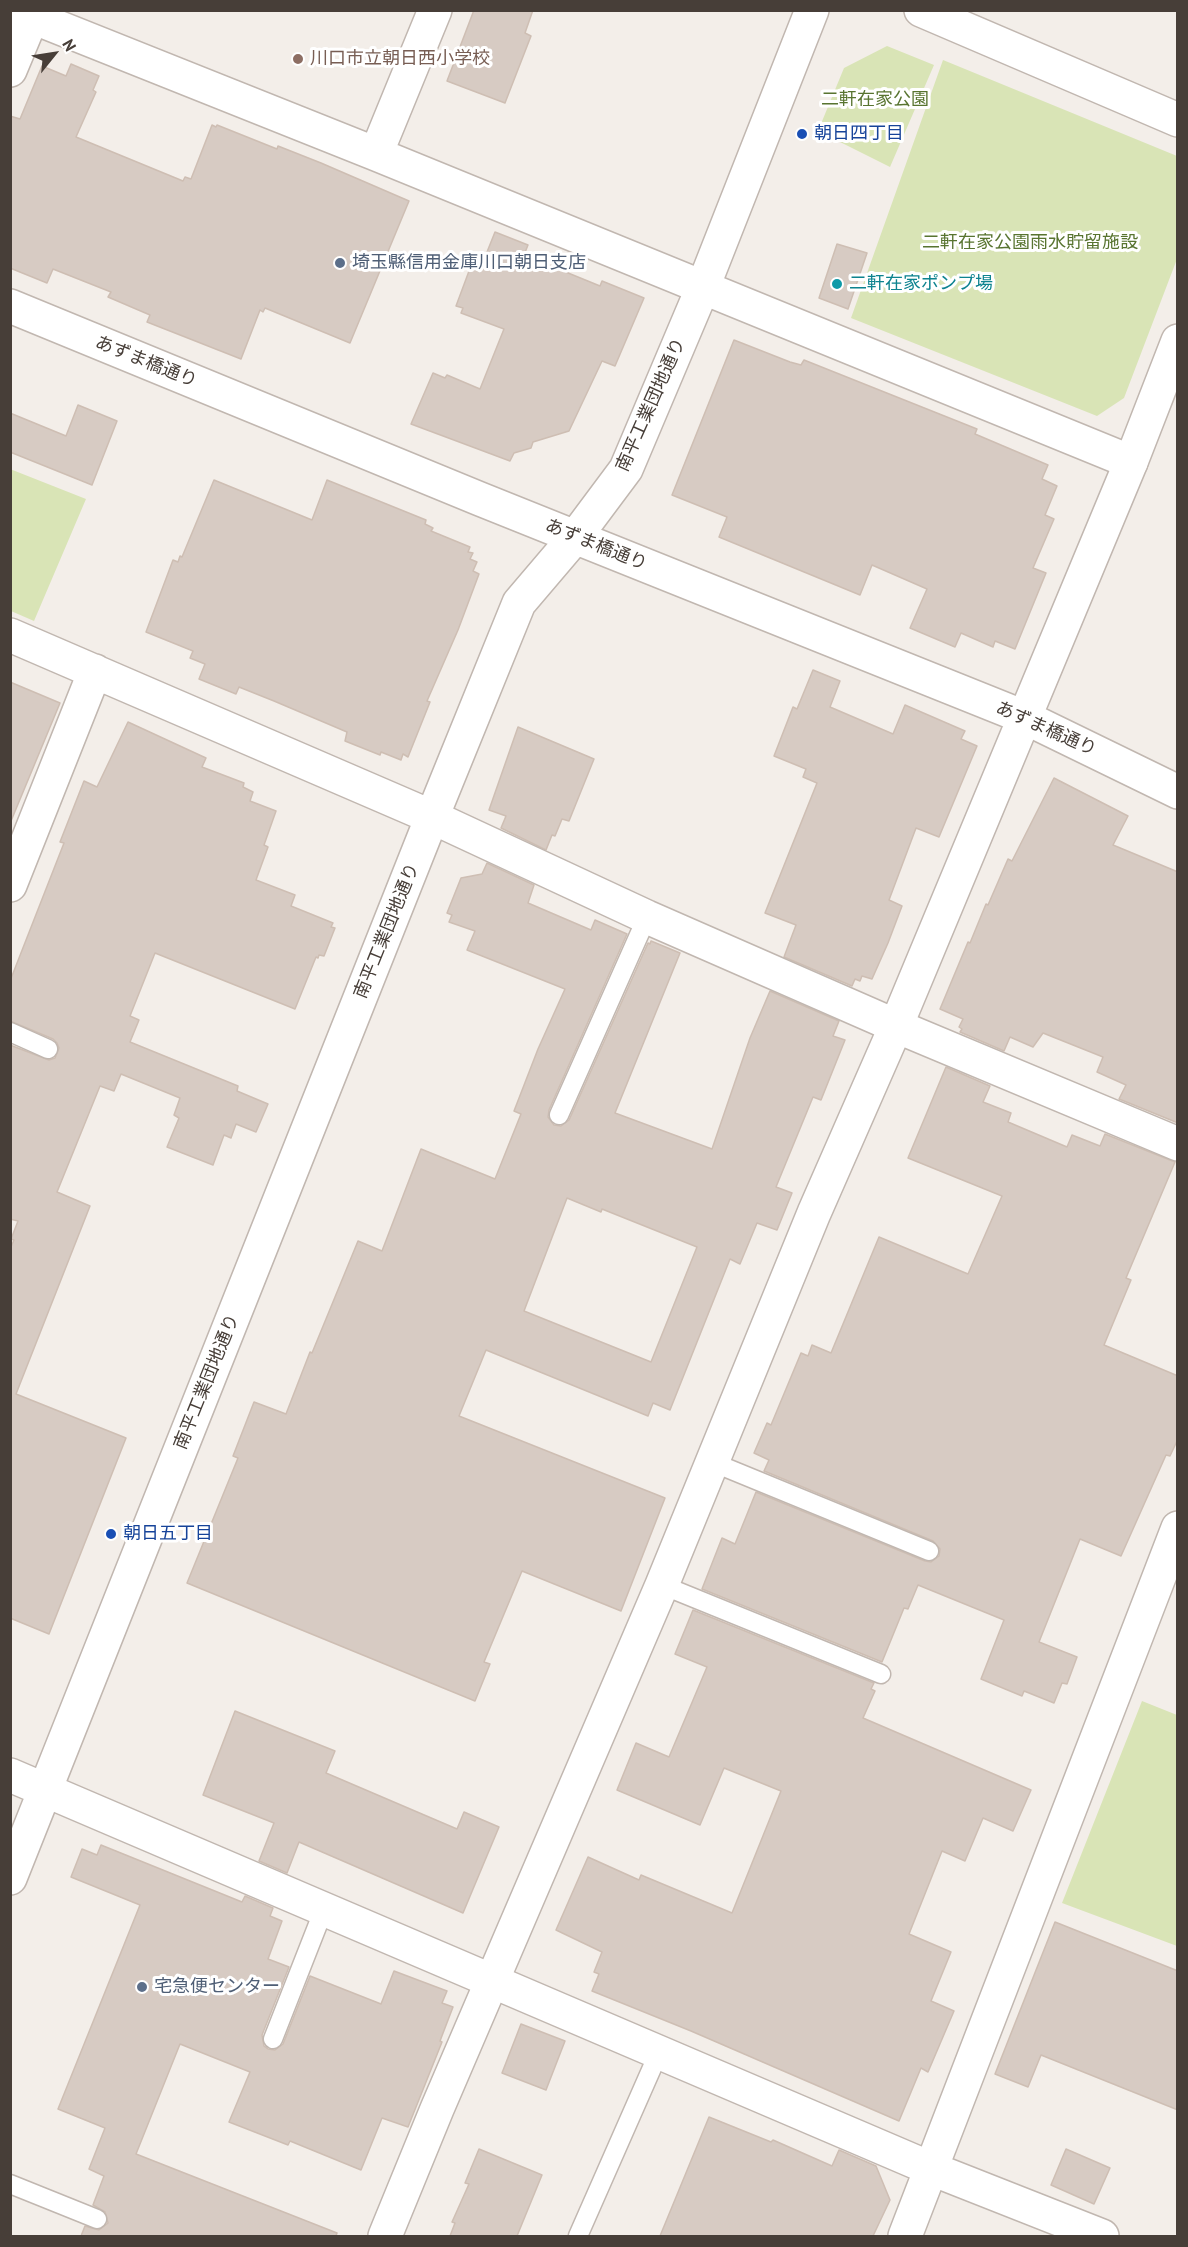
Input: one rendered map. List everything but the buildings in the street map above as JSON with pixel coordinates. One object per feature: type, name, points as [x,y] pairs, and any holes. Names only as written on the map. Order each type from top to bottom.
[{"type":"street","points":[[376,154],[435,10]]},
{"type":"street","name":"南平工業団地通り","points":[[10,1878],[519,603],[576,536],[626,469],[703,287],[812,10]]},
{"type":"street","points":[[921,10],[1178,120]]},
{"type":"street","points":[[10,70],[28,13],[1131,462]]},
{"type":"street","name":"あずま橋通り","points":[[10,306],[470,495],[1024,717],[1178,792]]},
{"type":"street","points":[[386,2236],[437,2109],[662,1585],[814,1213],[896,1026],[1131,462],[1178,341]]},
{"type":"street","points":[[10,635],[432,817],[647,917],[896,1026],[1178,1144]]},
{"type":"street","points":[[10,885],[95,671]]},
{"type":"street","points":[[905,2236],[1178,1528]]},
{"type":"street","points":[[10,1775],[932,2169],[1102,2236]]},
{"type":"lane","points":[[559,1116],[647,917]]},
{"type":"lane","points":[[10,1032],[48,1049]]},
{"type":"lane","points":[[712,1462],[929,1551]]},
{"type":"lane","points":[[662,1585],[881,1674]]},
{"type":"lane","points":[[273,2039],[324,1909]]},
{"type":"lane","points":[[578,2236],[659,2052]]},
{"type":"lane","points":[[10,2184],[96,2219]]},
{"type":"green space","name":"二軒在家公園","points":[[887,46],[934,65],[890,167],[818,131],[844,68]]},
{"type":"green space","name":"二軒在家公園雨水貯留施設","points":[[943,60],[1177,156],[1177,259],[1124,398],[1097,416],[851,318]]},
{"type":"green space","points":[[10,469],[86,499],[34,621],[11,611]]},
{"type":"green space","points":[[1142,1701],[1177,1715],[1177,1946],[1062,1903]]},
{"type":"place","name":"川口市立朝日西小学校","points":[[298,59]]},
{"type":"place","name":"朝日四丁目","points":[[802,134]]},
{"type":"place","name":"埼玉縣信用金庫川口朝日支店","points":[[340,263]]},
{"type":"place","name":"二軒在家ポンプ場","points":[[837,284]]},
{"type":"place","name":"朝日五丁目","points":[[111,1534]]},
{"type":"place","name":"宅急便センター","points":[[142,1987]]}]
